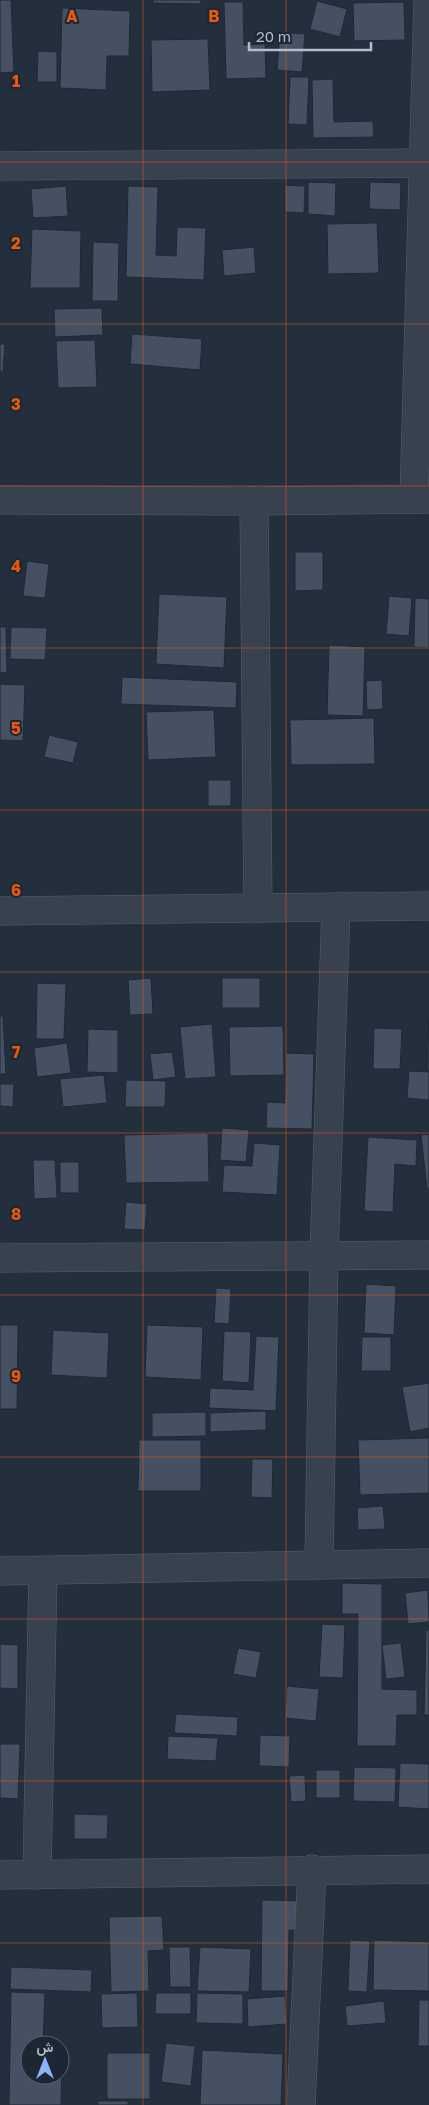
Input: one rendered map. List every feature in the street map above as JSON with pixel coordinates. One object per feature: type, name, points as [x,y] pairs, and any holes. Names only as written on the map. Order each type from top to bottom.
[{"type":"street","points":[[0,500],[254,501],[422,499],[428,0]]},
{"type":"street","points":[[0,166],[426,163]]},
{"type":"street","points":[[254,501],[258,908]]},
{"type":"street","points":[[0,911],[429,906]]},
{"type":"street","points":[[319,1564],[324,1256],[336,907]]},
{"type":"street","points":[[0,1258],[429,1256]]},
{"type":"street","points":[[0,1571],[429,1563]]},
{"type":"street","points":[[37,1875],[43,1571]]},
{"type":"street","points":[[0,1875],[429,1868]]},
{"type":"street","points":[[301,2105],[312,1869]]},
{"type":"building","points":[[0,0],[11,0],[14,72],[0,73]]},
{"type":"building","points":[[153,0],[201,0],[201,4],[153,3]]},
{"type":"building","points":[[317,1],[347,9],[340,37],[310,29]]},
{"type":"building","points":[[224,2],[243,2],[244,45],[265,44],[266,78],[226,79]]},
{"type":"building","points":[[404,2],[405,40],[354,41],[353,3]]},
{"type":"building","points":[[62,8],[130,11],[129,56],[107,56],[106,90],[60,88]]},
{"type":"building","points":[[280,32],[305,34],[302,72],[277,70]]},
{"type":"building","points":[[208,39],[210,90],[152,92],[151,40]]},
{"type":"building","points":[[38,51],[57,52],[57,82],[37,82]]},
{"type":"building","points":[[290,77],[309,77],[307,125],[288,124]]},
{"type":"building","points":[[333,79],[334,122],[373,121],[374,137],[313,138],[312,80]]},
{"type":"building","points":[[308,182],[336,183],[335,216],[308,214]]},
{"type":"building","points":[[370,182],[401,183],[400,210],[369,209]]},
{"type":"building","points":[[285,185],[305,186],[304,213],[285,212]]},
{"type":"building","points":[[66,186],[68,216],[33,218],[31,189]]},
{"type":"building","points":[[128,186],[158,187],[156,255],[176,256],[177,227],[206,228],[204,280],[126,277]]},
{"type":"building","points":[[377,223],[379,273],[328,274],[327,224]]},
{"type":"building","points":[[32,229],[81,231],[80,288],[30,288]]},
{"type":"building","points":[[93,242],[119,243],[118,301],[92,301]]},
{"type":"building","points":[[254,247],[256,273],[224,276],[222,250]]},
{"type":"building","points":[[102,308],[103,335],[55,337],[54,309]]},
{"type":"building","points":[[132,334],[202,339],[200,370],[130,364]]},
{"type":"building","points":[[95,340],[97,387],[58,388],[56,341]]},
{"type":"building","points":[[0,344],[5,344],[3,372],[0,372]]},
{"type":"building","points":[[295,552],[323,552],[323,590],[295,591]]},
{"type":"building","points":[[27,561],[49,564],[45,598],[23,596]]},
{"type":"building","points":[[159,594],[227,597],[224,668],[156,664]]},
{"type":"building","points":[[389,596],[412,598],[409,636],[386,634]]},
{"type":"building","points":[[415,598],[429,599],[429,648],[414,647]]},
{"type":"building","points":[[0,627],[6,627],[7,672],[0,673]]},
{"type":"building","points":[[11,627],[47,628],[45,660],[10,659]]},
{"type":"building","points":[[329,645],[365,647],[363,716],[327,715]]},
{"type":"building","points":[[122,677],[237,682],[236,708],[121,704]]},
{"type":"building","points":[[382,680],[383,709],[367,710],[366,681]]},
{"type":"building","points":[[0,684],[25,685],[23,741],[0,740]]},
{"type":"building","points":[[214,710],[216,757],[148,760],[146,712]]},
{"type":"building","points":[[374,718],[375,764],[291,765],[290,720]]},
{"type":"building","points":[[49,735],[78,742],[73,763],[44,757]]},
{"type":"building","points":[[208,780],[231,780],[231,806],[208,806]]},
{"type":"building","points":[[151,978],[153,1014],[130,1015],[128,980]]},
{"type":"building","points":[[222,978],[260,978],[260,1008],[222,1008]]},
{"type":"building","points":[[37,983],[66,984],[64,1039],[36,1039]]},
{"type":"building","points":[[0,1016],[3,1016],[6,1074],[0,1074]]},
{"type":"building","points":[[429,1018],[429,1070],[427,1070]]},
{"type":"building","points":[[212,1024],[216,1077],[185,1079],[180,1027]]},
{"type":"building","points":[[283,1026],[284,1075],[230,1076],[229,1027]]},
{"type":"building","points":[[374,1028],[402,1029],[400,1069],[373,1069]]},
{"type":"building","points":[[88,1029],[118,1030],[118,1073],[87,1072]]},
{"type":"building","points":[[67,1043],[71,1073],[37,1077],[34,1048]]},
{"type":"building","points":[[172,1052],[176,1077],[153,1080],[150,1054]]},
{"type":"building","points":[[286,1053],[314,1054],[312,1129],[266,1128],[267,1102],[285,1103]]},
{"type":"building","points":[[409,1071],[429,1072],[429,1100],[407,1098]]},
{"type":"building","points":[[104,1075],[107,1103],[63,1107],[60,1079]]},
{"type":"building","points":[[126,1080],[166,1081],[165,1107],[125,1107]]},
{"type":"building","points":[[0,1084],[14,1084],[13,1107],[0,1106]]},
{"type":"building","points":[[222,1128],[249,1130],[246,1162],[220,1160]]},
{"type":"building","points":[[208,1133],[209,1182],[126,1183],[124,1135]]},
{"type":"building","points":[[429,1134],[429,1188],[427,1189],[421,1135]]},
{"type":"building","points":[[368,1137],[417,1140],[416,1166],[395,1164],[393,1212],[364,1211]]},
{"type":"building","points":[[254,1143],[280,1145],[277,1195],[222,1192],[224,1165],[252,1166]]},
{"type":"building","points":[[33,1160],[55,1160],[57,1198],[34,1199]]},
{"type":"building","points":[[60,1162],[79,1162],[79,1193],[60,1193]]},
{"type":"building","points":[[126,1202],[147,1204],[145,1230],[124,1229]]},
{"type":"building","points":[[366,1284],[396,1286],[394,1335],[364,1333]]},
{"type":"building","points":[[216,1288],[231,1289],[229,1324],[214,1323]]},
{"type":"building","points":[[0,1325],[18,1325],[17,1409],[0,1409]]},
{"type":"building","points":[[147,1325],[203,1327],[201,1380],[145,1377]]},
{"type":"building","points":[[53,1330],[109,1333],[107,1378],[51,1375]]},
{"type":"building","points":[[224,1331],[251,1332],[249,1383],[222,1381]]},
{"type":"building","points":[[256,1336],[279,1337],[276,1411],[209,1408],[210,1388],[253,1390]]},
{"type":"building","points":[[362,1337],[391,1337],[391,1371],[361,1371]]},
{"type":"building","points":[[429,1383],[429,1428],[410,1432],[402,1387]]},
{"type":"building","points":[[266,1411],[266,1430],[210,1432],[210,1413]]},
{"type":"building","points":[[206,1412],[206,1436],[152,1437],[152,1413]]},
{"type":"building","points":[[429,1438],[429,1493],[360,1495],[358,1440]]},
{"type":"building","points":[[139,1440],[201,1440],[201,1491],[138,1491]]},
{"type":"building","points":[[252,1459],[273,1459],[272,1498],[251,1497]]},
{"type":"building","points":[[383,1506],[385,1529],[358,1530],[357,1508]]},
{"type":"building","points":[[342,1583],[382,1584],[382,1689],[417,1690],[417,1715],[397,1715],[396,1746],[357,1746],[358,1614],[342,1614]]},
{"type":"building","points":[[428,1590],[429,1622],[408,1624],[405,1593]]},
{"type":"building","points":[[322,1624],[345,1625],[343,1678],[319,1677]]},
{"type":"building","points":[[426,1630],[429,1630],[429,1715],[424,1715]]},
{"type":"building","points":[[401,1643],[405,1677],[386,1679],[382,1645]]},
{"type":"building","points":[[0,1644],[18,1645],[18,1689],[0,1688]]},
{"type":"building","points":[[238,1648],[261,1652],[256,1678],[233,1674]]},
{"type":"building","points":[[287,1686],[319,1689],[316,1721],[285,1718]]},
{"type":"building","points":[[176,1714],[238,1717],[237,1736],[174,1733]]},
{"type":"building","points":[[260,1735],[290,1736],[289,1767],[259,1766]]},
{"type":"building","points":[[168,1736],[218,1738],[216,1761],[167,1759]]},
{"type":"building","points":[[0,1744],[20,1744],[18,1799],[0,1798]]},
{"type":"building","points":[[400,1763],[429,1764],[429,1809],[398,1807]]},
{"type":"building","points":[[354,1767],[396,1768],[395,1802],[353,1801]]},
{"type":"building","points":[[316,1770],[340,1770],[340,1798],[316,1798]]},
{"type":"building","points":[[305,1775],[306,1801],[291,1802],[289,1776]]},
{"type":"building","points":[[74,1814],[108,1815],[107,1839],[74,1839]]},
{"type":"building","points":[[262,1900],[306,1901],[306,1931],[289,1930],[288,1991],[261,1991]]},
{"type":"building","points":[[162,1916],[164,1950],[148,1951],[149,1991],[111,1992],[109,1917]]},
{"type":"building","points":[[350,1940],[370,1941],[367,1992],[348,1991]]},
{"type":"building","points":[[374,1940],[429,1942],[429,1991],[373,1990]]},
{"type":"building","points":[[169,1947],[190,1947],[191,1987],[170,1987]]},
{"type":"building","points":[[200,1947],[251,1949],[249,1992],[197,1991]]},
{"type":"building","points":[[11,1967],[92,1970],[91,1992],[10,1989]]},
{"type":"building","points":[[11,1992],[45,1993],[43,2035],[20,2035],[20,2085],[61,2085],[61,2105],[9,2105]]},
{"type":"building","points":[[137,1993],[138,2027],[102,2028],[101,1994]]},
{"type":"building","points":[[156,1993],[191,1993],[191,2014],[155,2014]]},
{"type":"building","points":[[197,1993],[243,1994],[243,2024],[196,2023]]},
{"type":"building","points":[[285,1996],[287,2024],[248,2027],[247,1999]]},
{"type":"building","points":[[419,2000],[429,2000],[429,2046],[418,2046]]},
{"type":"building","points":[[384,2001],[386,2023],[347,2026],[345,2006]]},
{"type":"building","points":[[166,2043],[195,2046],[191,2086],[161,2082]]},
{"type":"building","points":[[202,2050],[283,2054],[281,2105],[200,2105]]},
{"type":"building","points":[[107,2053],[150,2053],[150,2099],[107,2099]]},
{"type":"building","points":[[98,2101],[128,2101],[128,2105],[98,2105]]}]
